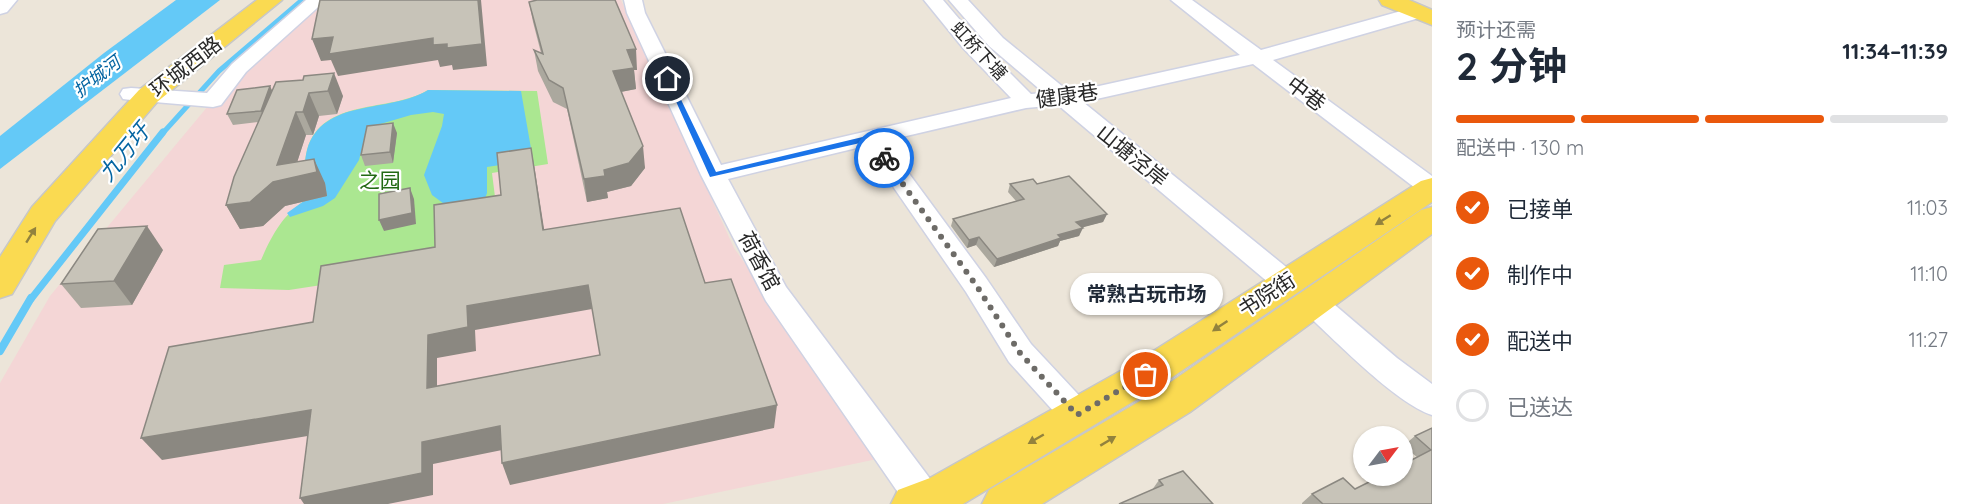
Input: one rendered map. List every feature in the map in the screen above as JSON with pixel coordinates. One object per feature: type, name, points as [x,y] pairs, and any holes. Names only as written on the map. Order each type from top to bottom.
[{"type":"main road","name":"环城西路","points":[[0,244],[24,208],[151,96],[252,0]]},
{"type":"main road","name":"环城西路","points":[[0,285],[43,214],[151,96],[271,0]]},
{"type":"main road","points":[[1390,0],[1425,9]]},
{"type":"main road","name":"书院街","points":[[1004,504],[1176,400],[1299,292],[1432,188]]},
{"type":"main road","name":"书院街","points":[[918,502],[943,493],[1146,375],[1432,218]]},
{"type":"street","points":[[0,8],[9,0]]},
{"type":"street","points":[[151,96],[213,100],[239,68],[317,0]]},
{"type":"street","name":"荷香馆","points":[[633,0],[636,13],[713,176],[776,294],[918,502]]},
{"type":"street","name":"虹桥下塘","points":[[933,0],[970,44],[1026,101]]},
{"type":"street","name":"山塘泾岸","points":[[958,0],[996,42],[1060,97],[1299,292],[1386,368],[1432,402]]},
{"type":"street","name":"中巷","points":[[1180,0],[1432,188]]},
{"type":"street","name":"健康巷","points":[[713,176],[1026,101],[1090,95],[1256,56],[1425,9]]},
{"type":"street","points":[[871,138],[902,185],[976,285],[1020,353],[1077,415]]},
{"type":"shaded area","points":[[323,0],[621,0],[734,248],[882,458],[663,504],[0,504],[0,383],[50,296],[213,100]]},
{"type":"green space","name":"之园","points":[[428,90],[537,91],[548,164],[492,173],[496,205],[439,267],[289,290],[220,288],[224,265],[261,260],[278,227],[304,201],[307,150],[315,133],[327,122],[342,114],[413,97]]},
{"type":"water","name":"护城河","points":[[176,0],[220,0],[0,169],[0,136],[104,53]]},
{"type":"water","points":[[428,90],[521,91],[533,160],[487,167],[487,193],[483,204],[451,209],[432,195],[424,175],[442,126],[444,114],[433,112],[411,115],[377,125],[364,141],[359,160],[335,198],[323,206],[290,217],[287,213],[304,201],[307,150],[315,133],[327,122],[342,114],[395,102]]},
{"type":"building","points":[[320,0],[478,0],[482,44],[447,48],[447,44],[433,45],[433,38],[329,54],[333,37],[312,39]]},
{"type":"building","points":[[537,0],[615,0],[636,49],[627,50],[634,68],[613,71],[643,146],[629,163],[604,170],[605,176],[584,179],[563,88],[549,80],[534,50],[543,54],[529,2]]},
{"type":"building","points":[[334,73],[328,91],[309,93],[303,112],[296,112],[277,165],[314,159],[317,172],[273,182],[250,202],[226,205],[234,177],[276,82],[303,80],[304,76]]},
{"type":"building","points":[[270,86],[261,111],[227,114],[237,90]]},
{"type":"building","points":[[393,123],[390,152],[361,155],[367,126]]},
{"type":"building","points":[[531,148],[543,230],[680,208],[705,283],[731,279],[777,405],[502,463],[500,426],[422,442],[422,473],[300,498],[311,410],[141,438],[169,347],[313,322],[321,266],[435,247],[434,205],[501,195],[497,153]],"holes":[[[588,285],[600,355],[427,388],[428,335],[468,327],[467,306]]]},
{"type":"building","points":[[1069,176],[1107,214],[1076,222],[1083,228],[1058,235],[1061,238],[997,259],[979,237],[969,240],[953,219],[1024,199],[1010,184],[1033,179],[1037,184]]},
{"type":"building","points":[[410,188],[412,213],[379,220],[379,194]]},
{"type":"building","points":[[147,226],[114,281],[61,284],[98,229]]},
{"type":"building","points":[[1432,428],[1432,504],[1323,504],[1312,494],[1343,478],[1355,489],[1361,486],[1413,486],[1413,459],[1431,450],[1415,436]]},
{"type":"building","points":[[1183,471],[1213,504],[1119,504],[1163,485],[1159,480]]},
{"type":"waterway","name":"九万圩","points":[[162,134],[219,71],[302,0]]},
{"type":"waterway","name":"九万圩","points":[[31,299],[163,132]]},
{"type":"waterway","name":"九万圩","points":[[0,351],[31,298]]},
{"type":"way so far","points":[[884,158],[976,285],[1020,353],[1077,415],[1146,375]]},
{"type":"place","name":"常熟古玩市场","points":[[1146,375]]},
{"type":"route","points":[[668,79],[713,176],[871,138],[884,158]]}]
